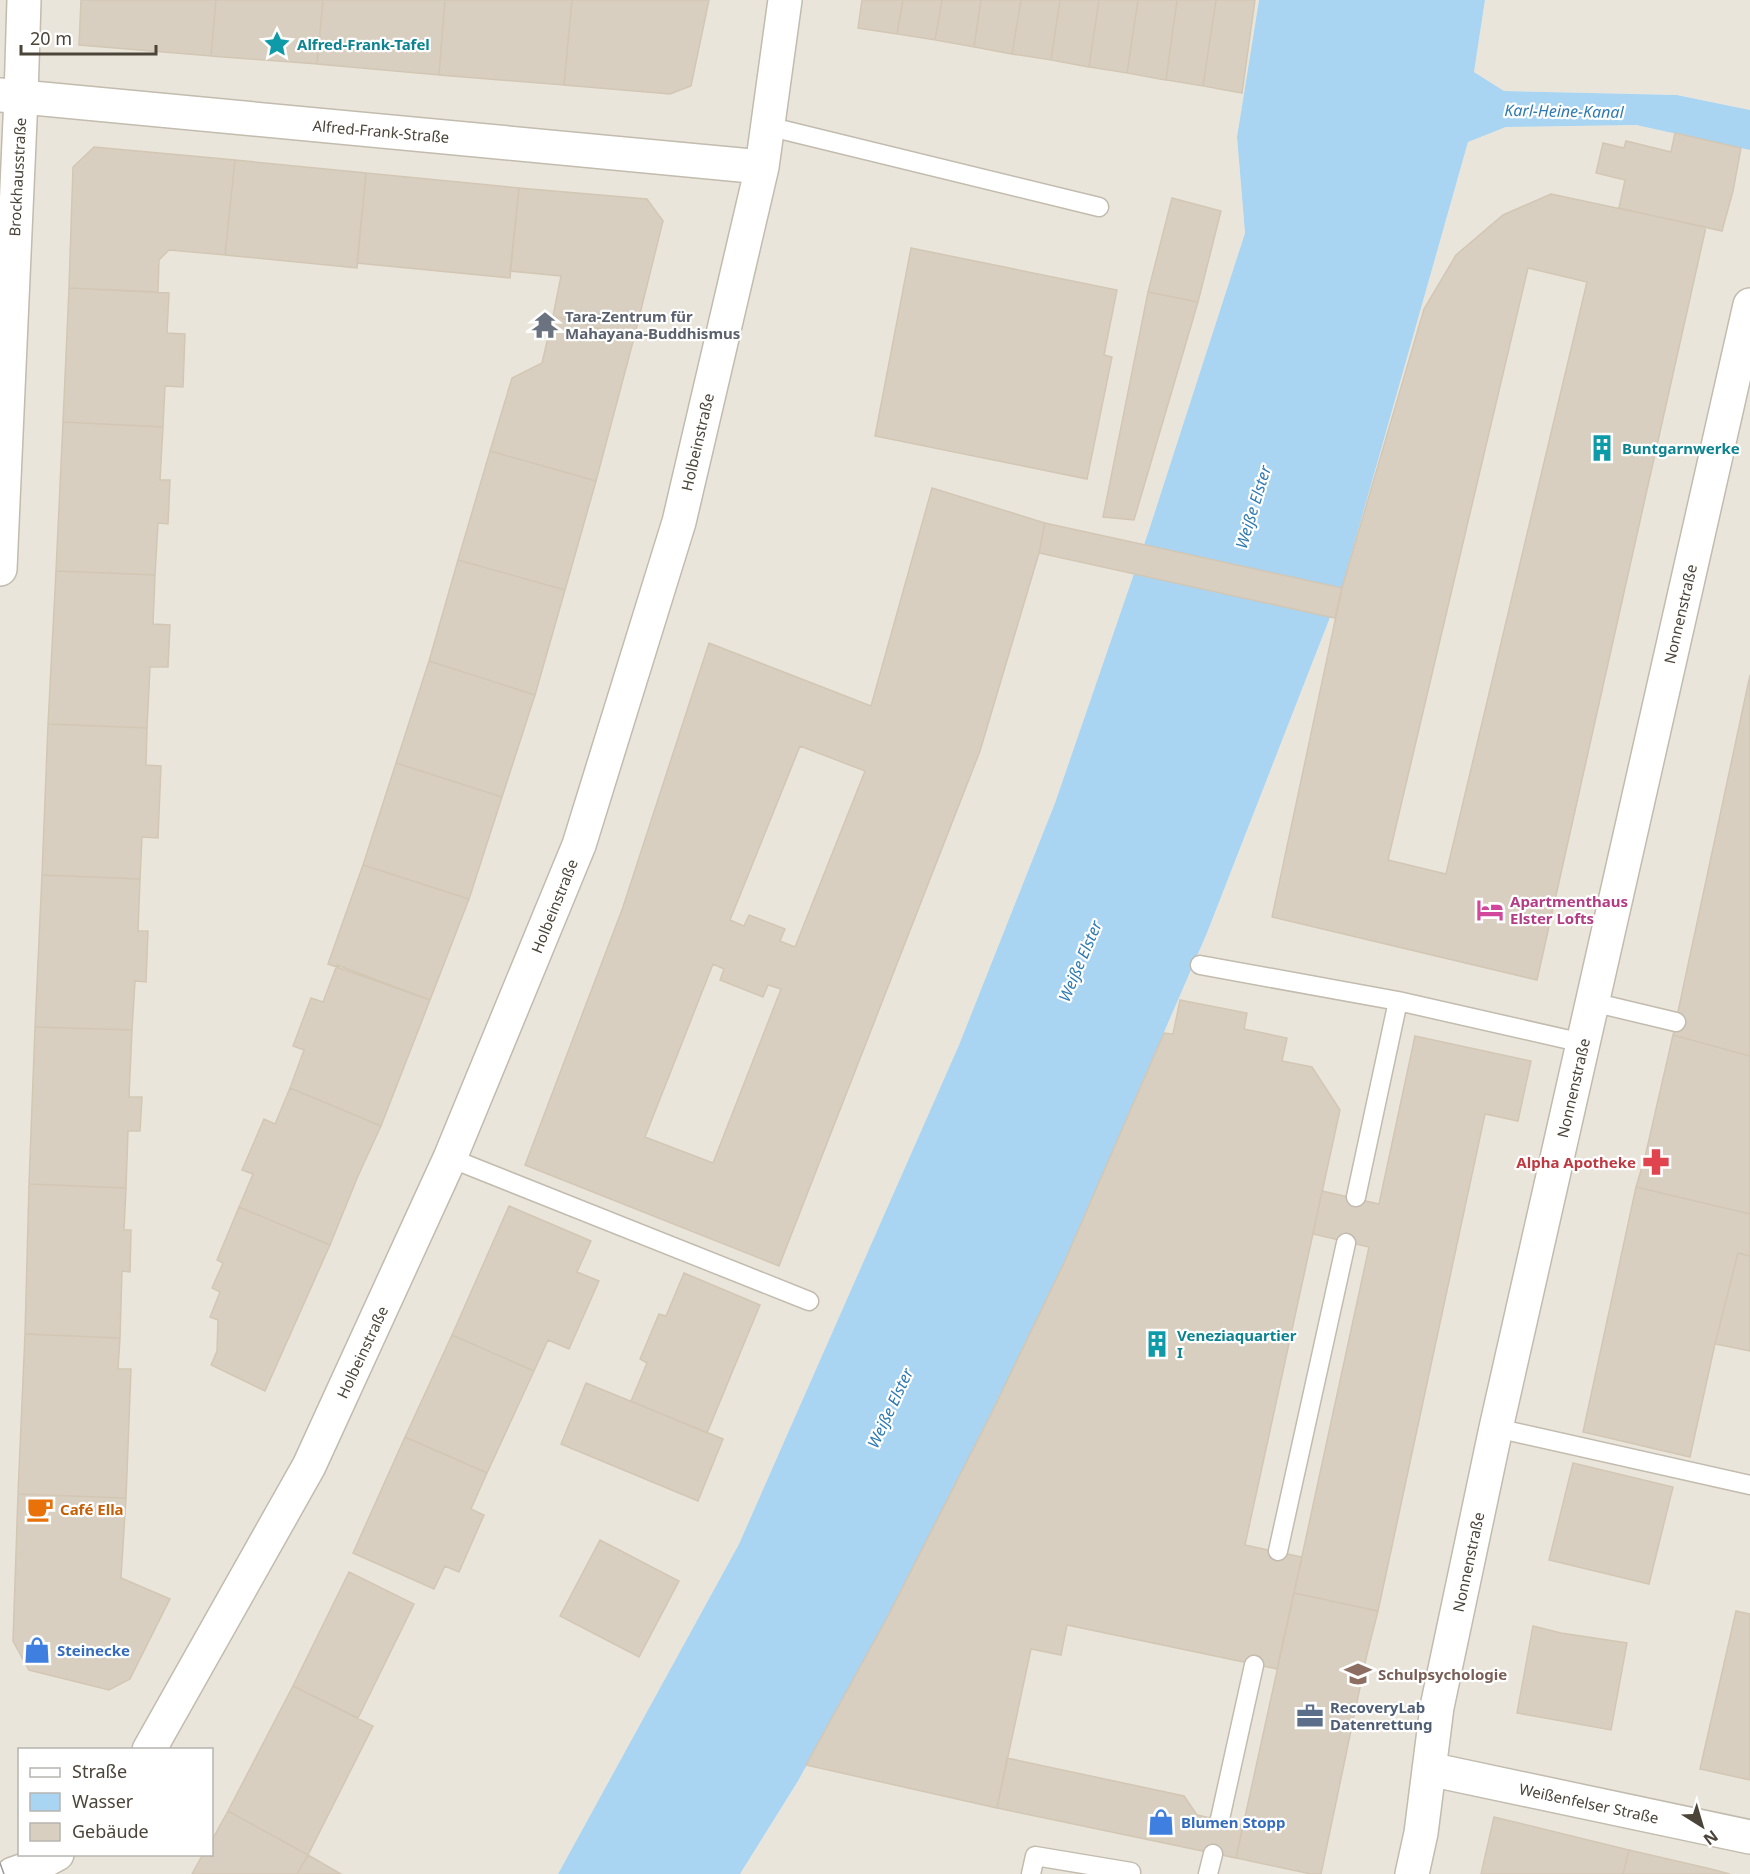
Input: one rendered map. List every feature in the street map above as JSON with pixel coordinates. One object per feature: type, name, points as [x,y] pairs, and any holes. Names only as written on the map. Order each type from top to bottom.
[{"type":"street","name":"Brockhausstraße","points":[[0,569],[10,96],[24,0]]},
{"type":"street","name":"Holbeinstraße","points":[[150,1748],[309,1466],[450,1158],[583,834],[679,522],[762,167],[785,0]]},
{"type":"street","name":"Alfred-Frank-Straße","points":[[10,96],[762,167]]},
{"type":"street","name":"Nonnenstraße","points":[[1412,1874],[1421,1833],[1437,1707],[1496,1428],[1750,305]]},
{"type":"street","name":"Weißenfelser Straße","points":[[1429,1768],[1750,1837]]},
{"type":"street","points":[[12,1874],[33,1867],[53,1856]]},
{"type":"lane","points":[[767,126],[1099,207]]},
{"type":"lane","points":[[1200,965],[1398,1001],[1583,1043]]},
{"type":"lane","points":[[1356,1197],[1398,1001]]},
{"type":"lane","points":[[1592,1002],[1676,1022]]},
{"type":"lane","points":[[450,1158],[809,1301]]},
{"type":"lane","points":[[1278,1551],[1346,1243]]},
{"type":"lane","points":[[1496,1428],[1750,1485]]},
{"type":"lane","points":[[1220,1819],[1254,1665]]},
{"type":"lane","points":[[1208,1874],[1213,1854]]},
{"type":"lane","points":[[1031,1874],[1035,1856],[1131,1872]]},
{"type":"shaded area","points":[[0,0],[1259,0],[1237,137],[1245,233],[1149,530],[1055,803],[959,1045],[739,1544],[558,1874],[0,1874]]},
{"type":"shaded area","points":[[1485,0],[1750,0],[1750,110],[1677,95],[1504,91],[1474,72]]},
{"type":"shaded area","points":[[1636,125],[1750,150],[1750,1874],[740,1874],[798,1781],[1064,1263],[1207,933],[1343,584],[1468,142],[1506,127]]},
{"type":"water","points":[[1259,0],[1485,0],[1474,72],[1504,91],[1677,95],[1750,110],[1750,150],[1636,125],[1506,127],[1468,142],[1343,584],[1207,933],[1064,1263],[992,1412],[887,1618],[798,1781],[740,1874],[558,1874],[739,1544],[959,1045],[1055,803],[1149,530],[1245,233],[1237,137]]},
{"type":"building","points":[[81,0],[216,0],[211,56],[79,45]]},
{"type":"building","points":[[216,0],[323,0],[317,64],[211,56]]},
{"type":"building","points":[[323,0],[445,0],[439,75],[317,64]]},
{"type":"building","points":[[445,0],[572,0],[564,85],[439,75]]},
{"type":"building","points":[[572,0],[709,0],[691,86],[670,94],[564,85]]},
{"type":"building","points":[[862,0],[903,0],[897,34],[858,28]]},
{"type":"building","points":[[903,0],[942,0],[935,40],[897,34]]},
{"type":"building","points":[[942,0],[981,0],[974,47],[935,40]]},
{"type":"building","points":[[981,0],[1021,0],[1012,54],[974,47]]},
{"type":"building","points":[[1021,0],[1060,0],[1051,60],[1012,54]]},
{"type":"building","points":[[1060,0],[1099,0],[1089,67],[1051,60]]},
{"type":"building","points":[[1099,0],[1138,0],[1127,73],[1089,67]]},
{"type":"building","points":[[1138,0],[1177,0],[1166,80],[1127,73]]},
{"type":"building","points":[[1177,0],[1216,0],[1203,86],[1166,80]]},
{"type":"building","points":[[1216,0],[1255,0],[1242,93],[1203,86]]},
{"type":"building","points":[[1675,133],[1741,148],[1722,231],[1619,208],[1625,180],[1596,173],[1603,143],[1624,148],[1626,141],[1671,152]]},
{"type":"building","points":[[94,147],[235,160],[225,255],[169,250],[159,260],[158,292],[69,288],[73,167]]},
{"type":"building","points":[[235,160],[366,173],[357,268],[225,255]]},
{"type":"building","points":[[366,173],[519,188],[510,278],[357,263]]},
{"type":"building","points":[[519,188],[647,199],[663,221],[634,338],[553,316],[561,276],[510,271]]},
{"type":"building","name":"Buntgarnwerke","points":[[1551,194],[1706,227],[1537,980],[1272,917],[1342,588],[1424,309],[1456,255],[1503,215]],"holes":[[[1528,268],[1587,282],[1446,874],[1388,860]]]},
{"type":"building","points":[[1172,198],[1221,211],[1198,302],[1148,292]]},
{"type":"building","points":[[911,248],[1117,290],[1104,355],[1112,357],[1087,479],[875,436]]},
{"type":"building","points":[[69,288],[169,293],[167,333],[185,334],[183,387],[165,386],[163,427],[63,422]]},
{"type":"building","points":[[1148,292],[1198,302],[1134,520],[1103,517]]},
{"type":"building","points":[[553,316],[634,338],[596,481],[490,451],[512,378],[542,363]]},
{"type":"building","points":[[63,422],[163,427],[160,480],[170,480],[168,524],[158,523],[155,575],[56,571]]},
{"type":"building","points":[[490,451],[596,481],[565,590],[458,560]]},
{"type":"building","points":[[932,488],[1045,523],[1039,553],[980,751],[779,1266],[525,1165],[623,907],[709,643],[871,706]],"holes":[[[800,746],[865,771],[795,947],[780,941],[785,929],[749,915],[744,926],[730,920]],[[713,964],[724,969],[720,980],[763,997],[768,985],[781,989],[713,1163],[645,1137]]]},
{"type":"building","points":[[1045,523],[1342,588],[1335,618],[1039,553]]},
{"type":"building","points":[[458,560],[565,590],[535,695],[429,661]]},
{"type":"building","points":[[56,571],[155,575],[153,624],[170,625],[168,667],[150,667],[147,728],[48,724]]},
{"type":"building","points":[[429,661],[535,695],[502,797],[396,763]]},
{"type":"building","points":[[1750,675],[1750,1056],[1673,1035]]},
{"type":"building","points":[[48,724],[147,728],[146,765],[161,766],[158,838],[142,837],[140,879],[42,875]]},
{"type":"building","points":[[396,763],[502,797],[469,899],[363,865]]},
{"type":"building","points":[[363,865],[469,899],[430,1000],[328,964]]},
{"type":"building","points":[[42,875],[140,879],[138,931],[148,931],[146,982],[135,981],[132,1030],[35,1027]]},
{"type":"building","points":[[337,965],[430,1000],[381,1126],[290,1088],[304,1050],[293,1046],[311,998],[323,1002]]},
{"type":"building","name":"Veneziaquartier I","points":[[1180,1000],[1247,1013],[1244,1029],[1287,1038],[1282,1061],[1312,1067],[1340,1110],[1245,1545],[1302,1557],[1277,1669],[1067,1625],[1061,1655],[1031,1649],[997,1808],[806,1765],[887,1618],[992,1412],[1064,1263],[1164,1033],[1173,1034]]},
{"type":"building","points":[[35,1027],[132,1030],[129,1097],[142,1097],[140,1131],[128,1131],[126,1188],[29,1184]]},
{"type":"building","points":[[1673,1035],[1750,1056],[1750,1214],[1636,1187]]},
{"type":"building","points":[[1415,1036],[1531,1061],[1518,1121],[1485,1114],[1378,1611],[1294,1593],[1369,1247],[1313,1234],[1322,1191],[1379,1204]]},
{"type":"building","points":[[290,1088],[381,1126],[330,1245],[239,1207],[253,1174],[242,1170],[264,1119],[275,1124]]},
{"type":"building","points":[[29,1184],[126,1188],[124,1230],[131,1230],[130,1272],[122,1271],[120,1338],[25,1334]]},
{"type":"building","points":[[1636,1187],[1750,1214],[1750,1256],[1738,1253],[1690,1457],[1583,1432]]},
{"type":"building","points":[[509,1206],[591,1241],[577,1272],[599,1281],[569,1349],[548,1340],[534,1371],[452,1335]]},
{"type":"building","points":[[239,1207],[330,1245],[265,1391],[211,1365],[217,1351],[218,1320],[210,1317],[220,1292],[212,1288],[223,1263],[217,1260]]},
{"type":"building","points":[[1738,1253],[1750,1256],[1750,1351],[1715,1344]]},
{"type":"building","points":[[684,1273],[760,1305],[707,1433],[631,1401],[647,1363],[640,1359],[659,1314],[666,1316]]},
{"type":"building","points":[[25,1334],[120,1338],[118,1369],[131,1369],[126,1498],[18,1494]]},
{"type":"building","points":[[452,1335],[534,1371],[487,1473],[405,1437]]},
{"type":"building","points":[[586,1383],[723,1439],[698,1501],[561,1444]]},
{"type":"building","points":[[405,1437],[487,1473],[471,1509],[484,1515],[459,1572],[445,1566],[434,1589],[353,1553]]},
{"type":"building","points":[[1573,1463],[1673,1487],[1649,1584],[1549,1560]]},
{"type":"building","points":[[18,1494],[126,1498],[121,1578],[170,1599],[130,1679],[109,1690],[29,1670],[13,1641]]},
{"type":"building","points":[[600,1540],[679,1581],[639,1657],[560,1616]]},
{"type":"building","points":[[349,1572],[414,1604],[358,1718],[293,1686]]},
{"type":"building","name":"RecoveryLab Datenrettung","points":[[1294,1593],[1378,1611],[1321,1874],[1311,1874],[1236,1858]]},
{"type":"building","points":[[1736,1611],[1750,1614],[1750,1780],[1700,1769]]},
{"type":"building","points":[[1533,1626],[1561,1633],[1627,1643],[1611,1730],[1517,1713]]},
{"type":"building","points":[[293,1686],[373,1726],[308,1855],[228,1811]]},
{"type":"building","points":[[1007,1758],[1184,1796],[1197,1815],[1243,1825],[1236,1858],[997,1808]]},
{"type":"building","points":[[228,1811],[308,1855],[297,1874],[192,1874],[202,1856],[213,1856],[213,1838]]},
{"type":"building","points":[[1494,1817],[1629,1850],[1623,1874],[1481,1874]]},
{"type":"building","points":[[1629,1850],[1711,1869],[1730,1874],[1623,1874]]},
{"type":"building","points":[[308,1855],[341,1874],[297,1874]]},
{"type":"tram line","points":[[0,1863],[4,1874]]},
{"type":"place","name":"Alfred-Frank-Tafel","points":[[277,44]]},
{"type":"place","name":"Tara-Zentrum für Mahayana-Buddhismus","points":[[545,325]]},
{"type":"place","name":"Buntgarnwerke","points":[[1602,448]]},
{"type":"place","name":"Apartmenthaus Elster Lofts","points":[[1490,910]]},
{"type":"place","name":"Alpha Apotheke","points":[[1656,1162]]},
{"type":"place","name":"Veneziaquartier I","points":[[1157,1344]]},
{"type":"place","name":"Café Ella","points":[[40,1509]]},
{"type":"place","name":"Steinecke","points":[[37,1650]]},
{"type":"place","name":"Schulpsychologie","points":[[1358,1674]]},
{"type":"place","name":"RecoveryLab Datenrettung","points":[[1310,1716]]},
{"type":"place","name":"Blumen Stopp","points":[[1161,1822]]},
{"type":"water label","name":"Karl-Heine-Kanal","points":[[1564,111]]},
{"type":"water label","name":"Weiße Elster","points":[[1253,507]]},
{"type":"water label","name":"Weiße Elster","points":[[1080,961]]},
{"type":"water label","name":"Weiße Elster","points":[[890,1408]]}]
